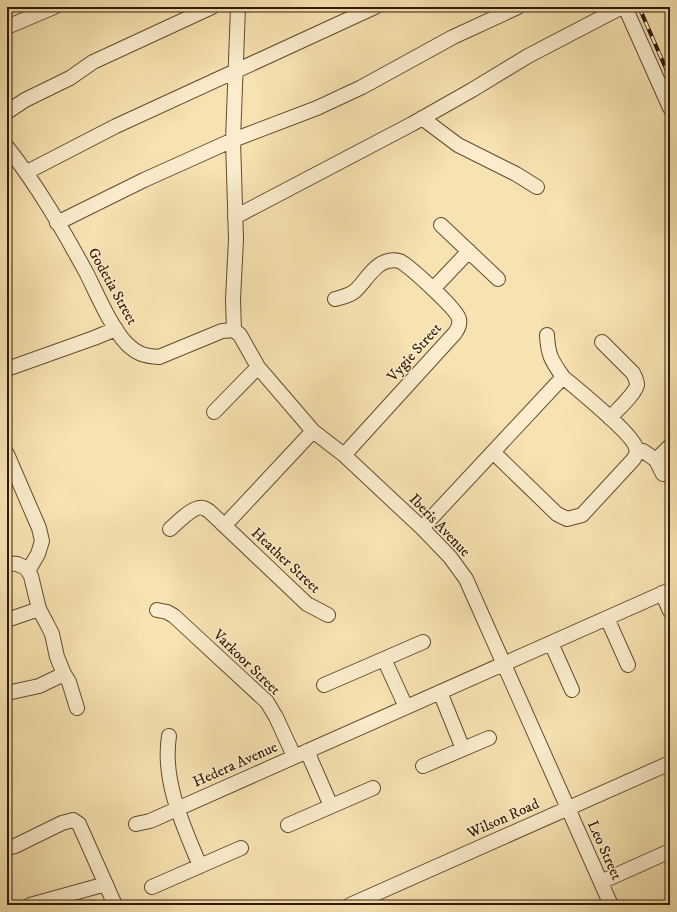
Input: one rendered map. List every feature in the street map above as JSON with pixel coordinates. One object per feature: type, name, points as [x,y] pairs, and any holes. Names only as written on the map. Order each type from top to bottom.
[{"type":"street","points":[[7,27],[54,7]]},
{"type":"street","points":[[7,112],[25,100],[70,78],[93,62],[212,7]]},
{"type":"street","points":[[234,330],[233,300],[236,239],[233,140],[238,7]]},
{"type":"street","points":[[26,172],[116,126],[375,7]]},
{"type":"street","points":[[58,223],[144,180],[233,140],[317,108],[362,87],[454,37],[518,7]]},
{"type":"street","points":[[235,217],[422,118],[528,56],[622,7]]},
{"type":"street","points":[[625,7],[670,108]]},
{"type":"street","points":[[422,118],[458,144],[516,174],[537,187]]},
{"type":"street","name":"Godetia Street","points":[[7,147],[26,172],[58,223],[116,329],[125,342],[137,353],[159,357],[222,331],[234,330]]},
{"type":"street","points":[[441,225],[498,279]]},
{"type":"street","points":[[433,289],[469,251]]},
{"type":"street","name":"Vygie Street","points":[[335,299],[346,297],[354,291],[378,266],[390,260],[402,262],[433,289],[456,312],[459,318],[458,328],[344,455]]},
{"type":"street","points":[[7,369],[116,329]]},
{"type":"street","name":"Iberis Avenue","points":[[234,330],[240,335],[258,367],[313,431],[344,455],[450,556],[466,579],[568,808]]},
{"type":"street","points":[[493,452],[557,514],[564,518],[582,515],[636,457],[637,450],[634,442],[610,418],[563,377],[552,361],[548,350],[547,335]]},
{"type":"street","points":[[602,342],[633,373],[637,385],[610,418]]},
{"type":"street","points":[[214,412],[258,367]]},
{"type":"street","points":[[422,528],[563,377]]},
{"type":"street","points":[[225,525],[313,431]]},
{"type":"street","points":[[656,460],[670,446]]},
{"type":"street","points":[[637,450],[643,451],[656,460],[663,474]]},
{"type":"street","points":[[7,454],[39,528],[42,541],[38,554],[28,571]]},
{"type":"street","name":"Heather Street","points":[[170,529],[185,516],[199,508],[209,511],[307,604],[328,615]]},
{"type":"street","points":[[7,563],[17,564],[26,568],[31,576],[39,609],[52,634],[57,657],[69,682],[77,708]]},
{"type":"street","name":"Hedera Avenue","points":[[136,824],[150,821],[666,591],[670,611]]},
{"type":"street","points":[[7,620],[39,609]]},
{"type":"street","name":"Varkoor Street","points":[[158,610],[167,612],[174,616],[267,702],[276,717],[294,756]]},
{"type":"street","points":[[607,618],[628,665]]},
{"type":"street","points":[[324,685],[423,642]]},
{"type":"street","points":[[551,643],[572,690]]},
{"type":"street","points":[[384,659],[406,707]]},
{"type":"street","points":[[7,693],[39,686],[64,674]]},
{"type":"street","points":[[440,692],[463,749]]},
{"type":"street","points":[[169,736],[167,761],[177,809],[200,866]]},
{"type":"street","points":[[423,766],[489,738]]},
{"type":"street","points":[[308,751],[331,806]]},
{"type":"street","name":"Wilson Road","points":[[350,905],[670,763]]},
{"type":"street","points":[[288,825],[373,788]]},
{"type":"street","name":"Leo Street","points":[[568,808],[612,905]]},
{"type":"street","points":[[7,848],[15,846],[62,823],[73,820],[79,824],[115,905]]},
{"type":"street","points":[[152,887],[241,848]]},
{"type":"street","points":[[601,882],[670,851]]},
{"type":"street","points":[[30,905],[106,884]]},
{"type":"railway","points":[[639,7],[670,78]]}]
